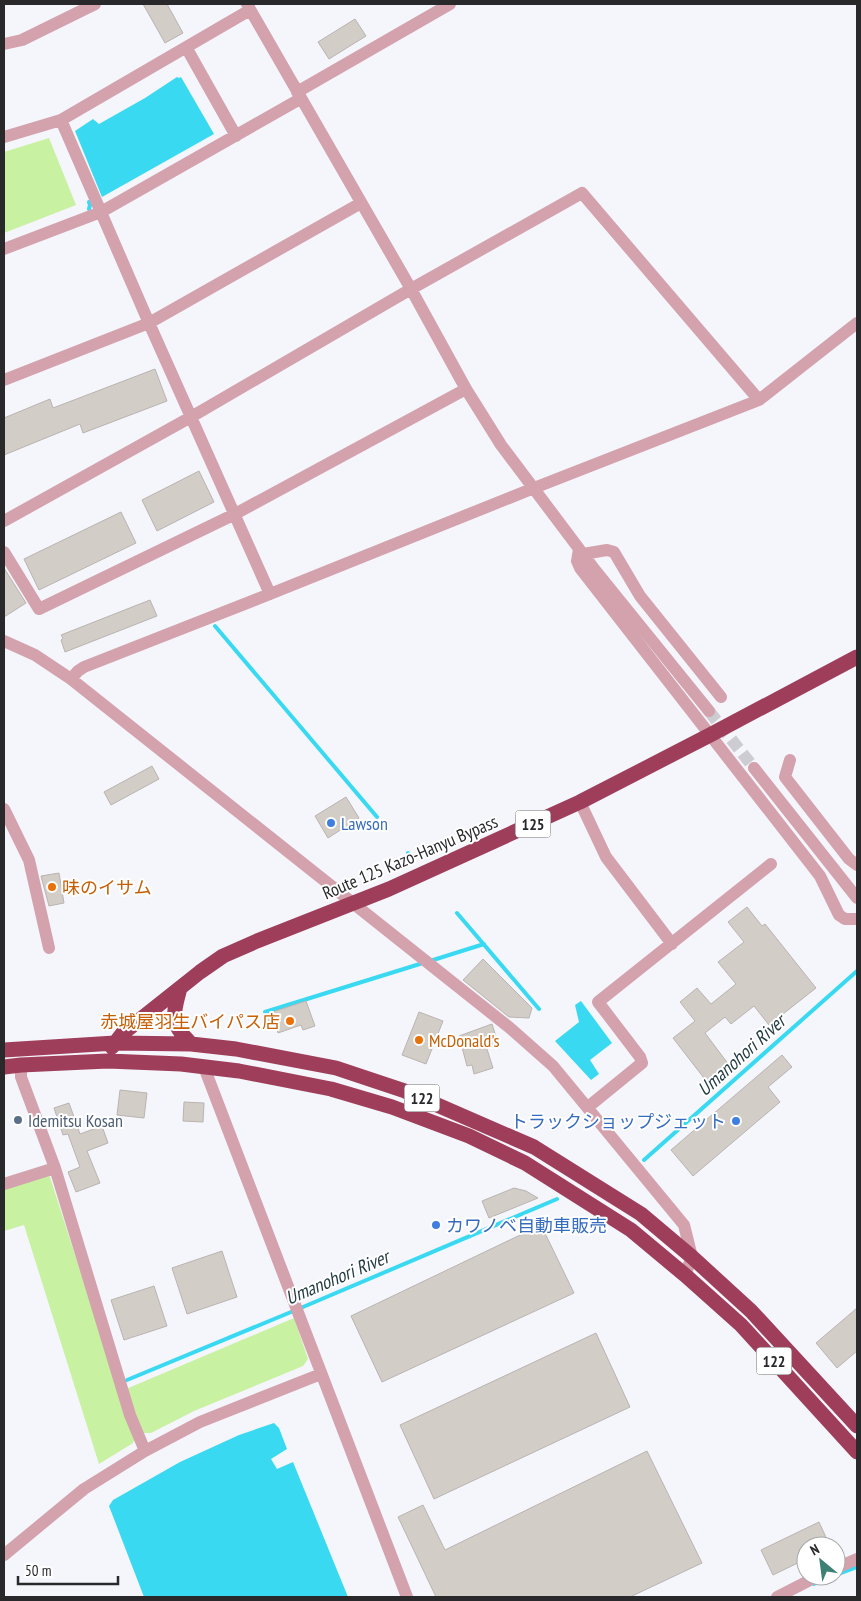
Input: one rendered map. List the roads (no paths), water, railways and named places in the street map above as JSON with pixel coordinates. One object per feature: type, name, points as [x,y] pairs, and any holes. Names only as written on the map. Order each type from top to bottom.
[{"type":"highway","name":"Route 125 Kazo-Hanyu Bypass","points":[[108,1061],[111,1049],[122,1034],[223,956],[449,862],[580,802],[857,656]]},
{"type":"highway","points":[[180,988],[175,1010],[175,1020],[178,1028],[191,1044]]},
{"type":"highway","name":"122","points":[[4,1050],[115,1043],[191,1044],[236,1049],[336,1068],[405,1091],[534,1147],[641,1214],[692,1257],[752,1311],[857,1426]]},
{"type":"highway","name":"122","points":[[4,1067],[108,1061],[204,1067],[272,1076],[331,1089],[392,1107],[469,1136],[525,1163],[631,1230],[685,1275],[740,1325],[857,1452]]},
{"type":"street","points":[[4,44],[22,40],[95,4]]},
{"type":"street","points":[[4,249],[101,212],[236,136],[450,4]]},
{"type":"street","points":[[4,137],[61,120],[186,47],[249,7],[466,390],[501,444],[581,551],[709,712]]},
{"type":"street","points":[[186,47],[236,136]]},
{"type":"street","points":[[61,120],[270,594]]},
{"type":"street","points":[[4,521],[191,417],[410,289],[582,193],[758,400]]},
{"type":"street","points":[[4,380],[149,323],[361,203]]},
{"type":"street","points":[[71,679],[84,667],[758,400],[857,323]]},
{"type":"street","points":[[4,552],[38,609],[235,514],[466,390]]},
{"type":"street","points":[[581,551],[607,550],[614,552],[640,596],[721,697]]},
{"type":"street","points":[[581,551],[577,560],[580,568],[820,876],[839,915],[846,919],[857,919]]},
{"type":"street","points":[[4,641],[35,655],[71,679],[502,1022],[554,1066],[684,1225],[692,1257],[685,1275]]},
{"type":"street","points":[[790,760],[785,777],[850,859],[857,865]]},
{"type":"street","points":[[754,768],[857,898]]},
{"type":"street","points":[[580,802],[606,857],[672,944]]},
{"type":"street","points":[[4,809],[29,860],[49,948]]},
{"type":"street","points":[[588,1106],[642,1063],[640,1057],[598,1002],[771,864]]},
{"type":"street","points":[[21,1065],[21,1077],[55,1168],[130,1415],[145,1451]]},
{"type":"street","points":[[204,1067],[407,1597]]},
{"type":"street","points":[[4,1184],[55,1168]]},
{"type":"street","points":[[4,1555],[84,1489],[145,1451],[200,1422],[321,1374]]},
{"type":"street","points":[[777,1597],[798,1586]]},
{"type":"water","points":[[177,77],[181,77],[214,134],[102,197],[75,131],[93,119],[99,124]]},
{"type":"water","points":[[581,1001],[612,1043],[590,1060],[599,1074],[591,1080],[555,1041],[579,1022],[575,1005]]},
{"type":"water","points":[[274,1423],[279,1428],[287,1449],[271,1459],[277,1469],[293,1462],[348,1597],[144,1597],[109,1506],[113,1500],[180,1462],[239,1435]]},
{"type":"waterway","points":[[89,202],[89,209]]},
{"type":"waterway","points":[[215,626],[377,817]]},
{"type":"waterway","points":[[408,853],[411,858]]},
{"type":"waterway","points":[[457,913],[539,1009]]},
{"type":"waterway","points":[[430,961],[484,944]]},
{"type":"waterway","points":[[265,1012],[423,963]]},
{"type":"waterway","name":"Umanohori River","points":[[644,1160],[857,971]]},
{"type":"waterway","name":"Umanohori River","points":[[127,1380],[557,1199]]},
{"type":"waterway","points":[[846,1571],[857,1567]]},
{"type":"tunnel","points":[[709,711],[754,768]]},
{"type":"place","name":"Lawson","points":[[331,823]]},
{"type":"place","name":"味のイサム","points":[[52,887]]},
{"type":"place","name":"赤城屋羽生バイパス店","points":[[290,1021]]},
{"type":"place","name":"McDonald's","points":[[419,1040]]},
{"type":"place","name":"Idemitsu Kosan","points":[[18,1120]]},
{"type":"place","name":"トラックショップジェット","points":[[736,1121]]},
{"type":"place","name":"カワノベ自動車販売","points":[[436,1225]]}]
